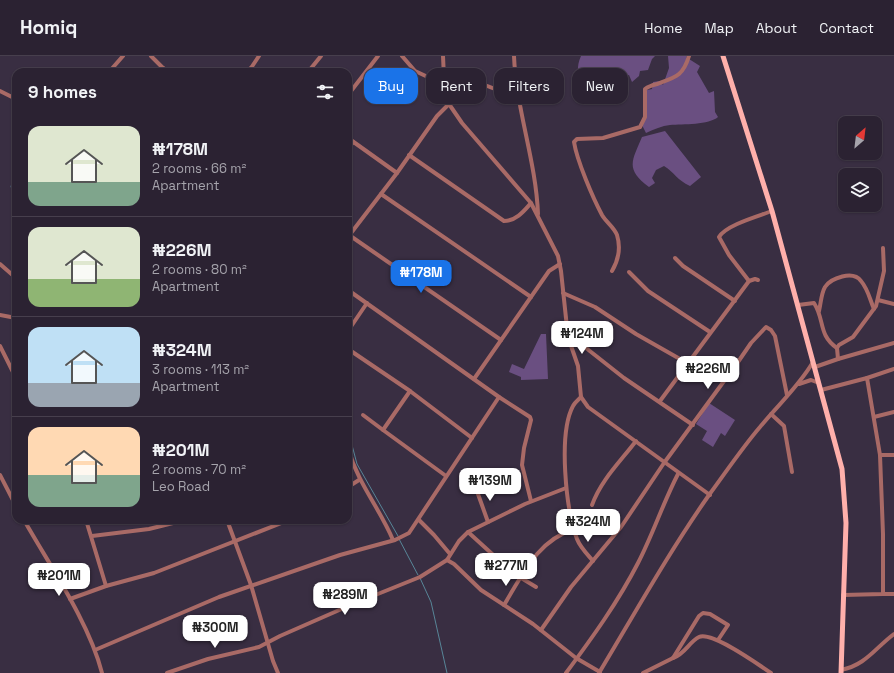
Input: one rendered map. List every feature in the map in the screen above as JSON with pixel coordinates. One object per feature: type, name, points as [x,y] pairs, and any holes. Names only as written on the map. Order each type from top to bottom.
[{"type":"main road","points":[[723,56],[772,211],[838,449],[844,480],[846,523],[841,672]]},
{"type":"street","points":[[112,68],[123,56]]},
{"type":"street","points":[[151,56],[163,68]]},
{"type":"street","points":[[251,68],[259,56]]},
{"type":"street","points":[[311,68],[321,56]]},
{"type":"street","points":[[352,90],[378,56]]},
{"type":"street","points":[[402,56],[415,71],[426,76]]},
{"type":"street","points":[[443,68],[444,56]]},
{"type":"street","points":[[514,56],[515,68]]},
{"type":"street","points":[[612,271],[619,258],[617,234],[603,217],[596,203],[574,142],[577,138],[603,138],[640,127],[645,118],[644,92],[646,89],[674,78],[681,73],[685,69],[689,56]]},
{"type":"street","points":[[0,91],[12,97]]},
{"type":"street","points":[[352,232],[397,173],[437,116],[450,104],[466,128],[531,203],[560,264],[570,342],[578,366],[581,397],[588,407],[636,441],[678,474],[710,495]]},
{"type":"street","points":[[520,104],[537,196],[538,215]]},
{"type":"street","points":[[353,142],[397,173]]},
{"type":"street","points":[[409,155],[504,221],[510,221],[519,215],[531,203]]},
{"type":"street","points":[[381,194],[531,297]]},
{"type":"street","points":[[748,281],[720,240],[721,234],[733,226],[772,211]]},
{"type":"street","points":[[352,238],[501,340]]},
{"type":"street","points":[[838,359],[837,348],[842,342],[853,337],[874,310],[878,300],[884,270],[883,248]]},
{"type":"street","points":[[674,258],[683,266],[735,301]]},
{"type":"street","points":[[0,264],[12,274]]},
{"type":"street","points":[[474,379],[549,271],[560,264]]},
{"type":"street","points":[[629,272],[648,291],[710,332]]},
{"type":"street","points":[[819,311],[826,286],[832,281],[851,275],[862,281],[874,310]]},
{"type":"street","points":[[660,401],[710,332],[735,301],[748,281],[755,279],[758,280]]},
{"type":"street","points":[[352,293],[499,397],[517,407],[530,417],[532,420],[524,448],[522,465],[531,501]]},
{"type":"street","points":[[563,293],[595,307],[686,364]]},
{"type":"street","points":[[878,300],[894,304]]},
{"type":"street","points":[[798,305],[811,302],[819,311],[825,336],[830,343],[837,348]]},
{"type":"street","points":[[352,325],[367,303]]},
{"type":"street","points":[[0,315],[12,317]]},
{"type":"street","points":[[541,630],[571,587],[621,527],[664,463],[751,343],[766,327],[771,330],[775,336],[787,395]]},
{"type":"street","points":[[570,342],[586,348],[613,370],[693,425]]},
{"type":"street","points":[[447,560],[454,564],[481,590],[541,630],[576,658],[599,672],[653,582],[710,495],[771,414],[787,395],[799,384],[814,364],[838,359],[894,343]]},
{"type":"street","points":[[0,346],[12,370]]},
{"type":"street","points":[[352,352],[410,391],[472,438]]},
{"type":"street","points":[[821,390],[868,378],[894,369]]},
{"type":"street","points":[[868,378],[880,456],[883,534],[883,594]]},
{"type":"street","points":[[799,384],[811,380],[820,384]]},
{"type":"street","points":[[383,430],[410,391]]},
{"type":"street","points":[[95,650],[190,608],[251,585],[340,555],[394,540],[408,533],[419,520],[446,476],[499,397]]},
{"type":"street","points":[[581,397],[573,405],[568,420],[565,471],[566,488],[574,529],[579,544],[593,561]]},
{"type":"street","points":[[874,417],[894,412]]},
{"type":"street","points":[[771,414],[784,426],[792,472]]},
{"type":"street","points":[[363,415],[446,476]]},
{"type":"street","points":[[592,505],[598,490],[604,481],[636,441]]},
{"type":"street","points":[[880,456],[894,455]]},
{"type":"street","points":[[352,461],[359,480],[388,527],[394,540]]},
{"type":"street","points":[[566,673],[628,582],[643,553],[678,474]]},
{"type":"street","points":[[0,475],[12,498]]},
{"type":"street","points":[[352,484],[359,480]]},
{"type":"street","points":[[482,481],[478,494],[488,522]]},
{"type":"street","points":[[167,673],[213,658],[246,651],[418,577],[447,560],[459,541],[468,532],[531,501],[566,488]]},
{"type":"street","points":[[419,520],[450,554]]},
{"type":"street","points":[[26,524],[70,599],[95,650],[102,673]]},
{"type":"street","points":[[88,524],[106,586]]},
{"type":"street","points":[[92,536],[149,529],[170,524]]},
{"type":"street","points":[[229,524],[251,585],[269,642],[273,661],[278,673]]},
{"type":"street","points":[[70,599],[106,586],[154,573],[279,524]]},
{"type":"street","points":[[504,605],[531,560],[555,537],[574,529]]},
{"type":"street","points":[[468,532],[500,562],[536,588]]},
{"type":"street","points":[[843,595],[894,594]]},
{"type":"street","points":[[673,658],[695,622],[703,613],[710,614],[728,625],[718,640]]},
{"type":"street","points":[[841,672],[865,660],[894,634]]},
{"type":"street","points":[[643,673],[680,656],[699,637],[706,636],[718,640],[771,673]]},
{"type":"shaded area","points":[[581,56],[655,56],[652,59],[648,70],[640,71],[639,76],[632,82],[628,75],[628,68],[578,68]]},
{"type":"shaded area","points":[[668,56],[687,56],[686,59],[689,59],[700,66],[697,72],[709,93],[714,91],[715,112],[718,117],[714,120],[702,123],[664,126],[646,133],[641,123],[644,114],[647,90],[652,89],[653,82],[660,81],[663,85],[669,68]]},
{"type":"shaded area","points":[[665,131],[701,177],[690,186],[664,166],[656,170],[652,178],[655,183],[649,187],[636,175],[633,159],[642,137]]},
{"type":"shaded area","points":[[541,334],[546,334],[548,379],[521,380],[521,377],[509,372],[512,364],[524,369]]},
{"type":"shaded area","points":[[709,403],[735,420],[725,436],[721,433],[713,447],[702,440],[707,431],[696,424]]},
{"type":"waterway","points":[[12,185],[12,190]]},
{"type":"waterway","points":[[352,445],[357,464],[398,536]]},
{"type":"waterway","points":[[399,539],[418,575]]},
{"type":"waterway","points":[[420,578],[431,602],[447,673]]}]
